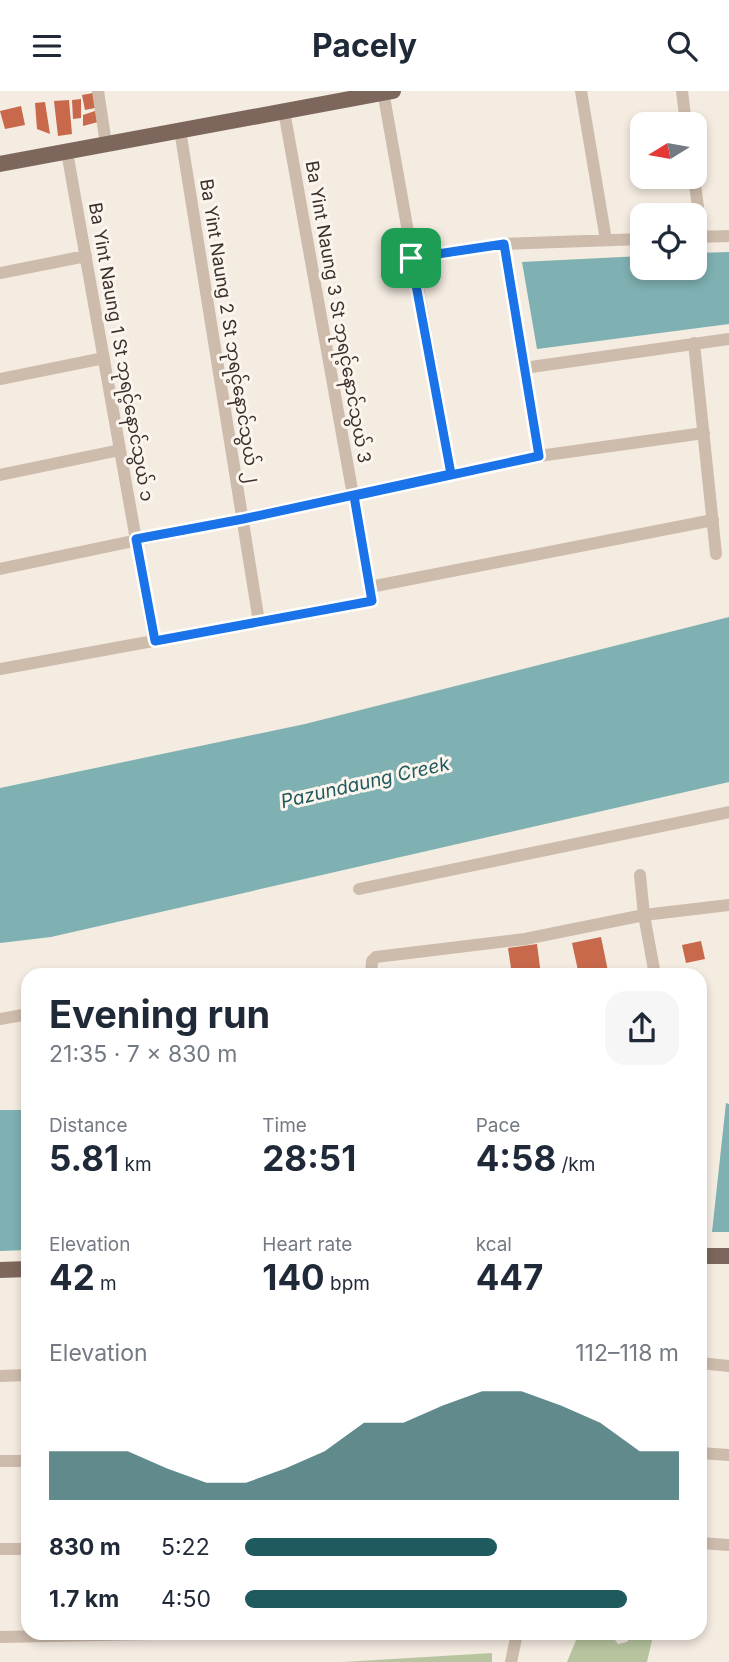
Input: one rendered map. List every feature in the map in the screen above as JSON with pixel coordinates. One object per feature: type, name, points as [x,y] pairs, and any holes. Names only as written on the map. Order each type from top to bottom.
[{"type":"main road","points":[[0,164],[386,92]]},
{"type":"main road","points":[[707,1256],[729,1256]]},
{"type":"main road","points":[[0,1270],[21,1269]]},
{"type":"street","points":[[98,91],[106,144]]},
{"type":"street","points":[[581,91],[606,240]]},
{"type":"street","points":[[682,91],[685,112]]},
{"type":"street","points":[[386,92],[411,258],[451,474]]},
{"type":"street","name":"Ba Yint Naung 3 St ဘုရင့်နောင်သွယ် 3","points":[[259,622],[372,601],[284,111]]},
{"type":"street","name":"Ba Yint Naung 2 St ဘုရင့်နောင်သွယ် ၂","points":[[180,130],[259,622]]},
{"type":"street","name":"Ba Yint Naung 1 St ဘုရင့်နောင်သွယ် ၁","points":[[67,152],[155,641]]},
{"type":"street","points":[[707,237],[729,236]]},
{"type":"street","points":[[411,258],[504,244],[630,239]]},
{"type":"street","points":[[504,244],[539,456]]},
{"type":"street","points":[[0,273],[86,256]]},
{"type":"street","points":[[524,368],[729,339]]},
{"type":"street","points":[[694,343],[716,554]]},
{"type":"street","points":[[0,379],[104,358]]},
{"type":"street","points":[[0,569],[539,456],[704,433]]},
{"type":"street","points":[[0,475],[120,450]]},
{"type":"street","points":[[370,587],[713,520]]},
{"type":"street","points":[[0,669],[259,622]]},
{"type":"street","points":[[359,889],[729,812]]},
{"type":"street","points":[[640,875],[654,968]]},
{"type":"street","points":[[372,968],[372,961],[376,957],[525,939],[644,915],[729,905]]},
{"type":"street","points":[[0,1019],[21,1015]]},
{"type":"street","points":[[707,1364],[729,1366]]},
{"type":"street","points":[[0,1376],[21,1375]]},
{"type":"street","points":[[707,1453],[729,1455]]},
{"type":"street","points":[[0,1461],[21,1461]]},
{"type":"street","points":[[707,1543],[729,1545]]},
{"type":"street","points":[[0,1549],[21,1549]]},
{"type":"street","points":[[0,1637],[21,1637]]},
{"type":"street","points":[[511,1662],[516,1640]]},
{"type":"green space","points":[[576,1640],[615,1640],[618,1644],[628,1640],[652,1640],[647,1662],[567,1662]]},
{"type":"green space","points":[[492,1653],[492,1662],[343,1662]]},
{"type":"water","points":[[729,252],[729,324],[537,349],[522,262],[630,257],[630,280],[707,280],[707,253]]},
{"type":"water","name":"Pazundaung Creek","points":[[729,617],[729,782],[51,937],[0,943],[0,788],[305,724]]},
{"type":"water","points":[[726,1103],[729,1104],[729,1232],[712,1232]]},
{"type":"water","points":[[0,1110],[21,1110],[21,1250],[0,1251]]},
{"type":"building","points":[[93,93],[95,108],[85,110],[82,95]]},
{"type":"building","points":[[81,99],[81,118],[73,119],[72,100]]},
{"type":"building","points":[[69,100],[72,134],[58,136],[54,101]]},
{"type":"building","points":[[45,102],[50,134],[37,129],[35,103]]},
{"type":"building","points":[[21,106],[25,125],[5,129],[0,111]]},
{"type":"building","points":[[95,111],[98,122],[83,126],[83,115]]},
{"type":"building","points":[[601,937],[607,968],[577,968],[572,943]]},
{"type":"building","points":[[701,941],[705,959],[686,963],[682,945]]},
{"type":"building","points":[[537,944],[540,968],[511,968],[508,948]]},
{"type":"route","points":[[504,244],[539,456],[354,496],[372,601],[155,641],[136,539],[451,474],[411,258],[504,244]]}]
